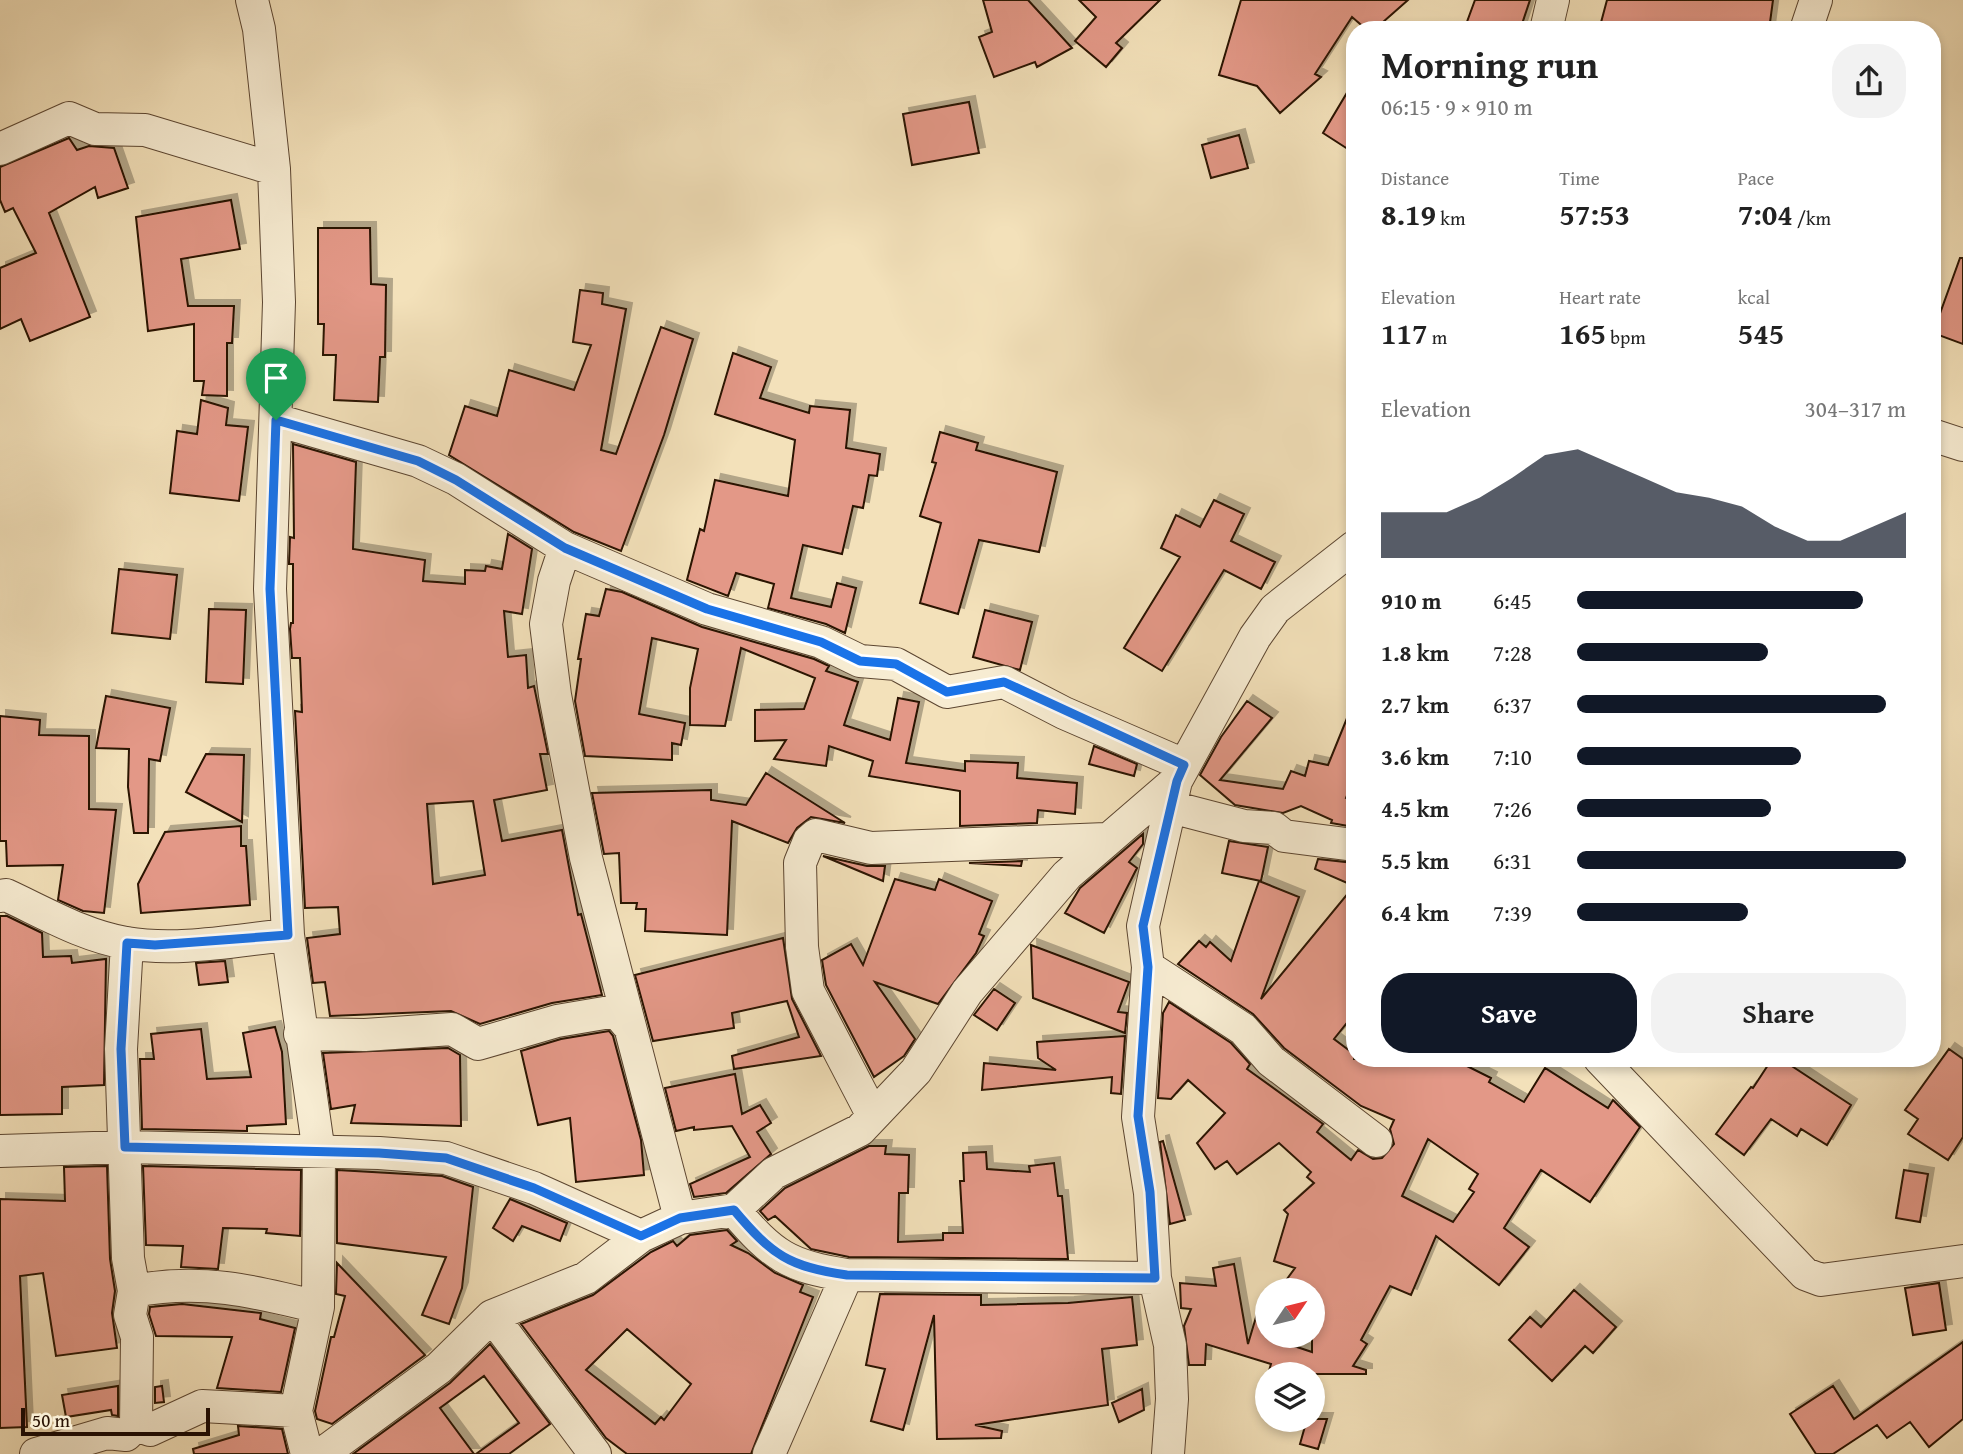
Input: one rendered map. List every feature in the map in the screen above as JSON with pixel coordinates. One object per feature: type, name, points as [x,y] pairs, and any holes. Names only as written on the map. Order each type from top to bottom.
[{"type":"street","points":[[251,0],[259,29],[274,169],[279,302],[270,589],[288,935],[319,1153],[318,1307],[296,1411],[307,1454]]},
{"type":"street","points":[[1548,21],[1553,0]]},
{"type":"street","points":[[1809,21],[1816,0]]},
{"type":"street","points":[[0,149],[69,118],[95,129],[145,130],[274,169]]},
{"type":"street","points":[[276,420],[418,461],[456,480],[565,548],[707,609],[821,642],[860,661],[896,664],[947,692],[1004,682],[1244,826],[1274,828],[1284,836],[1346,844]]},
{"type":"street","points":[[1941,438],[1963,445]]},
{"type":"street","points":[[565,548],[554,581],[546,624],[551,670],[586,858],[627,1024],[680,1218]]},
{"type":"street","points":[[1168,1454],[1172,1399],[1170,1345],[1155,1278],[1150,1192],[1138,1116],[1148,967],[1143,926],[1177,785],[1255,637],[1275,608],[1346,553]]},
{"type":"street","points":[[321,1454],[439,1368],[492,1316],[586,1278],[641,1236],[680,1218],[734,1210],[774,1173],[860,1130],[916,1071],[967,992],[1066,875],[1106,839],[1177,785]]},
{"type":"street","points":[[873,1116],[808,991],[802,947],[800,863],[809,841],[816,835],[871,848],[1106,839]]},
{"type":"street","points":[[0,896],[6,895],[93,935],[127,943],[166,945],[288,935]]},
{"type":"street","points":[[36,1454],[107,1433],[126,1435],[136,1425],[137,1337],[130,1315],[134,1291],[128,1258],[121,1049],[127,943]]},
{"type":"street","points":[[1148,967],[1243,1029],[1271,1060],[1376,1141]]},
{"type":"street","points":[[300,1034],[365,1035],[452,1029],[478,1045],[557,1021],[616,1011],[627,1024]]},
{"type":"street","points":[[1608,1067],[1805,1274],[1821,1280],[1963,1261]]},
{"type":"street","points":[[0,1151],[125,1147],[446,1158],[534,1188],[641,1236]]},
{"type":"street","points":[[734,1210],[753,1233],[778,1254],[808,1269],[847,1275],[1155,1278]]},
{"type":"street","points":[[769,1454],[847,1275]]},
{"type":"street","points":[[134,1291],[158,1287],[240,1287],[318,1307]]},
{"type":"street","points":[[492,1316],[595,1454]]},
{"type":"street","points":[[136,1425],[150,1430],[202,1406],[296,1411]]},
{"type":"building","points":[[983,0],[1028,0],[1072,48],[1037,67],[1035,62],[994,77],[979,37],[992,32]]},
{"type":"building","points":[[1079,0],[1160,0],[1116,43],[1122,48],[1106,67],[1075,41],[1096,17]]},
{"type":"building","points":[[1241,0],[1408,0],[1384,21],[1357,21],[1352,17],[1346,21],[1346,26],[1315,74],[1321,77],[1280,113],[1257,86],[1219,75]]},
{"type":"building","points":[[1475,0],[1530,0],[1523,21],[1467,21]]},
{"type":"building","points":[[1607,0],[1773,0],[1770,21],[1601,21]]},
{"type":"building","points":[[1346,94],[1346,148],[1323,133]]},
{"type":"building","points":[[969,102],[979,153],[912,165],[903,114]]},
{"type":"building","points":[[1239,135],[1248,168],[1211,178],[1202,145]]},
{"type":"building","points":[[69,138],[77,150],[89,146],[114,148],[128,188],[98,198],[95,187],[49,213],[90,317],[30,341],[21,319],[0,329],[0,268],[36,253],[13,208],[5,212],[0,200],[0,167]]},
{"type":"building","points":[[231,200],[240,249],[181,259],[188,306],[234,306],[232,343],[227,343],[227,396],[202,395],[204,381],[194,381],[194,324],[148,331],[136,217]]},
{"type":"building","points":[[318,228],[370,228],[371,284],[386,285],[385,357],[380,357],[378,402],[334,400],[336,355],[323,355],[324,324],[318,324]]},
{"type":"building","points":[[1960,258],[1963,258],[1963,344],[1941,336],[1941,311]]},
{"type":"building","points":[[580,290],[603,293],[602,304],[626,309],[601,450],[616,454],[661,327],[693,339],[664,435],[621,551],[574,532],[449,455],[465,406],[497,416],[509,370],[574,390],[591,345],[573,342]]},
{"type":"building","points":[[733,353],[771,367],[760,398],[809,413],[810,406],[850,410],[846,448],[880,454],[877,476],[869,475],[863,508],[853,506],[842,554],[803,545],[791,598],[831,607],[837,583],[856,588],[845,633],[826,624],[768,608],[774,584],[736,573],[728,596],[687,580],[700,529],[704,531],[715,480],[788,496],[795,440],[715,414]]},
{"type":"building","points":[[201,400],[228,408],[226,425],[248,427],[239,501],[170,493],[177,431],[197,434]]},
{"type":"building","points":[[940,432],[978,443],[976,450],[1057,472],[1039,552],[979,540],[958,614],[920,603],[941,523],[920,516],[936,463],[932,462]]},
{"type":"building","points":[[293,444],[356,462],[353,549],[425,560],[423,581],[465,584],[465,570],[485,571],[486,566],[502,569],[508,534],[532,549],[522,614],[504,611],[508,657],[526,655],[528,688],[534,686],[548,754],[540,754],[547,790],[494,800],[502,841],[562,830],[578,915],[581,914],[602,995],[552,1003],[480,1024],[451,1011],[330,1016],[325,982],[313,983],[307,938],[340,934],[338,907],[305,908],[295,711],[302,712],[300,658],[292,658],[290,629],[293,623],[293,564],[289,564],[290,537],[294,538]],"holes":[[[473,801],[485,875],[433,884],[427,804]]]},
{"type":"building","points":[[1214,500],[1244,514],[1231,541],[1275,562],[1261,589],[1224,570],[1162,671],[1124,648],[1180,557],[1161,548],[1176,515],[1200,527]]},
{"type":"building","points":[[119,569],[177,575],[170,639],[112,633]]},
{"type":"building","points":[[606,589],[622,592],[702,627],[814,659],[829,666],[826,671],[858,682],[844,725],[890,740],[898,698],[919,702],[906,763],[965,771],[965,761],[1018,763],[1017,778],[1077,783],[1075,814],[1038,810],[1037,823],[960,826],[960,791],[869,776],[873,761],[829,746],[826,766],[774,759],[786,740],[755,741],[755,710],[804,709],[815,678],[741,648],[725,726],[690,725],[690,688],[698,649],[652,638],[639,714],[685,723],[681,745],[672,743],[672,760],[585,756],[575,701],[581,659],[578,659],[586,614],[599,616]]},
{"type":"building","points":[[209,609],[246,610],[243,684],[206,682]]},
{"type":"building","points":[[985,610],[1032,622],[1020,670],[973,657]]},
{"type":"building","points":[[106,696],[170,708],[160,761],[149,759],[148,833],[134,833],[128,787],[129,749],[96,748]]},
{"type":"building","points":[[1247,701],[1272,718],[1220,780],[1283,789],[1291,771],[1305,776],[1309,761],[1328,765],[1346,721],[1346,826],[1331,823],[1332,820],[1301,806],[1283,813],[1235,805],[1200,775],[1221,737]]},
{"type":"building","points":[[0,716],[40,720],[39,735],[89,736],[89,809],[116,810],[104,913],[83,911],[58,900],[63,865],[7,866],[6,841],[0,841]]},
{"type":"building","points":[[1094,746],[1137,764],[1134,776],[1089,764]]},
{"type":"building","points":[[206,754],[244,755],[242,822],[186,792]]},
{"type":"building","points":[[766,773],[845,823],[811,817],[797,828],[788,843],[732,821],[727,935],[645,931],[646,909],[636,909],[637,903],[621,903],[619,853],[604,854],[592,793],[711,790],[711,800],[746,805]]},
{"type":"building","points":[[241,826],[241,846],[246,846],[250,905],[141,913],[138,884],[165,832]]},
{"type":"building","points":[[1143,834],[1143,844],[1129,862],[1137,868],[1104,933],[1065,913],[1080,888]]},
{"type":"building","points":[[1229,841],[1268,847],[1261,881],[1222,873]]},
{"type":"building","points":[[823,856],[867,866],[885,866],[883,881]]},
{"type":"building","points":[[1318,859],[1346,862],[1346,883],[1315,869]]},
{"type":"building","points":[[1022,861],[1021,866],[969,863]]},
{"type":"building","points":[[895,879],[935,890],[939,879],[992,901],[979,934],[984,936],[976,953],[938,1004],[875,982],[915,1039],[904,1056],[874,1077],[826,985],[822,960],[851,944],[863,965]]},
{"type":"building","points":[[1259,881],[1299,897],[1261,999],[1346,896],[1346,1024],[1334,1039],[1346,1048],[1346,1067],[1469,1067],[1491,1078],[1489,1082],[1524,1102],[1545,1068],[1608,1108],[1613,1100],[1640,1127],[1590,1202],[1541,1170],[1504,1228],[1529,1247],[1499,1285],[1436,1236],[1411,1295],[1390,1286],[1361,1340],[1367,1344],[1353,1366],[1366,1370],[1366,1374],[1325,1374],[1325,1362],[1264,1362],[1206,1344],[1205,1365],[1189,1365],[1184,1326],[1191,1309],[1181,1308],[1180,1283],[1216,1286],[1213,1268],[1234,1264],[1248,1344],[1255,1320],[1255,1348],[1300,1348],[1312,1352],[1312,1348],[1325,1348],[1325,1278],[1288,1278],[1295,1268],[1274,1261],[1288,1214],[1284,1210],[1314,1183],[1307,1177],[1311,1172],[1279,1143],[1237,1174],[1227,1161],[1215,1169],[1197,1143],[1225,1113],[1188,1080],[1171,1099],[1158,1098],[1163,1013],[1169,1002],[1231,1043],[1250,1064],[1247,1069],[1323,1124],[1317,1132],[1351,1160],[1358,1150],[1373,1159],[1382,1158],[1394,1144],[1390,1129],[1394,1120],[1361,1106],[1284,1048],[1253,1014],[1178,964],[1199,941],[1206,947],[1210,942],[1231,961]],"holes":[[[1428,1139],[1478,1174],[1469,1189],[1474,1192],[1453,1222],[1402,1196]]]},
{"type":"building","points":[[0,916],[7,916],[42,933],[43,957],[71,956],[72,963],[106,959],[104,1085],[62,1087],[62,1114],[0,1115]]},
{"type":"building","points":[[783,938],[792,999],[821,1056],[734,1069],[732,1056],[799,1037],[787,1001],[732,1013],[734,1028],[653,1041],[635,975]]},
{"type":"building","points":[[1031,945],[1129,982],[1118,1012],[1127,1013],[1125,1033],[1033,998]]},
{"type":"building","points":[[225,961],[228,982],[199,985],[196,963]]},
{"type":"building","points":[[994,989],[1015,1003],[997,1030],[974,1015]]},
{"type":"building","points":[[275,1027],[282,1052],[286,1124],[247,1126],[247,1131],[142,1129],[140,1059],[154,1059],[151,1034],[201,1029],[207,1079],[251,1077],[243,1033]]},
{"type":"building","points":[[609,1031],[613,1036],[641,1140],[644,1175],[576,1182],[570,1118],[538,1125],[521,1051],[561,1039]]},
{"type":"building","points":[[1125,1036],[1121,1094],[1111,1093],[1112,1077],[982,1090],[984,1063],[1056,1070],[1038,1058],[1037,1042]]},
{"type":"building","points":[[448,1048],[460,1055],[461,1126],[351,1123],[355,1105],[331,1109],[323,1053]]},
{"type":"building","points":[[1949,1049],[1963,1059],[1963,1137],[1948,1160],[1908,1134],[1918,1119],[1905,1110],[1936,1067],[1941,1067],[1941,1060]]},
{"type":"building","points":[[1767,1067],[1793,1067],[1851,1105],[1827,1145],[1801,1129],[1797,1136],[1771,1119],[1744,1155],[1716,1134],[1751,1087],[1753,1088]]},
{"type":"building","points":[[735,1074],[742,1114],[760,1105],[771,1123],[757,1132],[771,1154],[726,1193],[694,1197],[690,1184],[750,1157],[732,1126],[694,1130],[694,1127],[676,1131],[665,1088]]},
{"type":"building","points":[[1163,1141],[1185,1220],[1170,1224],[1160,1142]]},
{"type":"building","points":[[869,1146],[886,1146],[885,1154],[909,1155],[908,1193],[899,1193],[898,1242],[943,1240],[943,1233],[963,1233],[960,1181],[964,1181],[963,1153],[986,1152],[987,1169],[1030,1172],[1029,1166],[1054,1163],[1058,1196],[1062,1196],[1068,1259],[849,1257],[811,1249],[775,1216],[768,1220],[760,1211],[785,1188]]},
{"type":"building","points":[[107,1166],[110,1259],[115,1291],[112,1313],[117,1348],[56,1356],[43,1273],[20,1276],[27,1427],[0,1428],[0,1199],[65,1201],[64,1167]]},
{"type":"building","points":[[143,1166],[301,1170],[300,1236],[266,1233],[267,1229],[223,1228],[218,1269],[181,1267],[183,1246],[146,1245]]},
{"type":"building","points":[[337,1170],[442,1176],[473,1187],[462,1288],[449,1324],[422,1315],[446,1257],[337,1243]]},
{"type":"building","points":[[1904,1170],[1928,1174],[1920,1222],[1896,1218]]},
{"type":"building","points":[[510,1199],[567,1223],[560,1241],[522,1226],[513,1241],[493,1228]]},
{"type":"building","points":[[727,1230],[737,1241],[731,1245],[748,1253],[775,1273],[803,1285],[800,1292],[813,1297],[751,1454],[627,1454],[606,1438],[521,1324],[593,1295],[651,1252],[673,1241],[677,1246],[690,1235]],"holes":[[[627,1329],[691,1384],[664,1420],[661,1417],[655,1424],[586,1370]]]},
{"type":"building","points":[[337,1263],[425,1355],[332,1424],[317,1419],[315,1411],[331,1337],[334,1337],[345,1296],[336,1294]]},
{"type":"building","points":[[1939,1283],[1946,1330],[1913,1335],[1905,1288]]},
{"type":"building","points":[[1574,1290],[1616,1327],[1593,1353],[1585,1346],[1552,1381],[1509,1340],[1530,1317],[1541,1327]]},
{"type":"building","points":[[880,1294],[981,1295],[981,1305],[1068,1303],[1132,1297],[1137,1345],[1102,1349],[1108,1405],[975,1425],[1002,1431],[1001,1438],[937,1439],[934,1315],[903,1430],[871,1421],[885,1369],[866,1365]]},
{"type":"building","points":[[182,1304],[261,1313],[260,1319],[295,1328],[281,1392],[217,1388],[232,1337],[156,1336],[149,1314],[150,1307]]},
{"type":"building","points":[[1963,1342],[1963,1419],[1929,1447],[1910,1422],[1887,1438],[1877,1425],[1833,1454],[1816,1454],[1790,1414],[1833,1386],[1854,1419]]},
{"type":"building","points":[[490,1344],[550,1424],[509,1454],[476,1454],[519,1423],[484,1376],[440,1408],[474,1454],[353,1454],[450,1383]]},
{"type":"building","points":[[118,1386],[118,1416],[112,1415],[111,1410],[66,1417],[62,1395]]},
{"type":"building","points":[[162,1386],[164,1402],[155,1403],[155,1387]]},
{"type":"building","points":[[1142,1389],[1144,1410],[1119,1422],[1112,1403]]},
{"type":"building","points":[[238,1426],[282,1429],[288,1454],[194,1454],[193,1449],[239,1435]]},
{"type":"building","points":[[1303,1432],[1323,1432],[1318,1449],[1300,1444]]},
{"type":"route","points":[[276,420],[418,461],[456,480],[565,548],[613,571],[707,609],[821,642],[860,661],[896,664],[947,692],[1004,682],[1064,713],[1184,765],[1177,781],[1143,926],[1148,967],[1138,1116],[1150,1192],[1155,1278],[847,1275],[808,1269],[778,1254],[753,1233],[734,1210],[680,1218],[641,1236],[534,1188],[446,1158],[379,1153],[125,1147],[121,1049],[127,943],[200,943],[288,935],[270,589],[276,420]]}]
